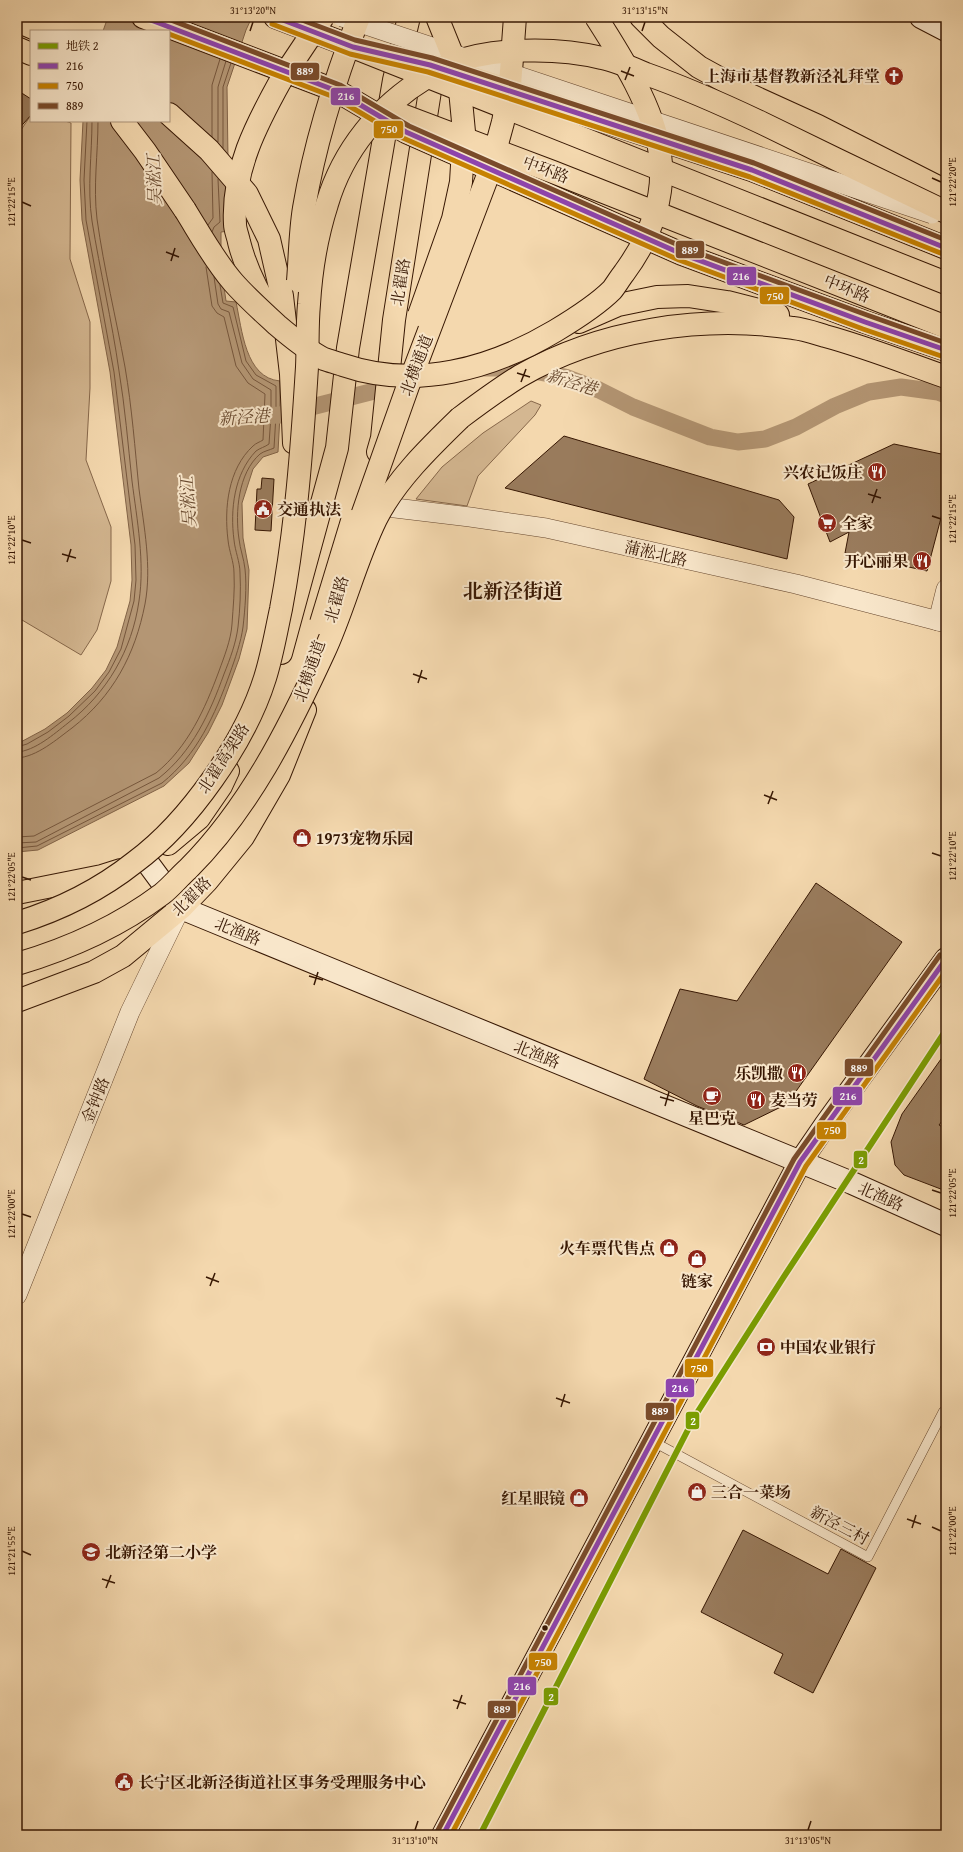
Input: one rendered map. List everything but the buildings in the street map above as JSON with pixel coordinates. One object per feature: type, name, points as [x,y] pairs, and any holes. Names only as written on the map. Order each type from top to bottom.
[{"type":"main road","points":[[17,43],[27,17]]},
{"type":"main road","name":"中环路","points":[[143,17],[553,172],[946,327]]},
{"type":"main road","points":[[275,17],[946,283]]},
{"type":"main road","points":[[279,326],[257,291],[244,259],[235,225],[236,188],[246,152],[260,118],[282,80],[323,17]]},
{"type":"main road","points":[[297,502],[297,292],[304,209],[317,144],[341,64],[358,17]]},
{"type":"main road","points":[[17,892],[102,876],[147,862],[198,818],[221,786],[271,690],[337,448],[348,348],[394,80],[409,17]]},
{"type":"main road","points":[[296,709],[390,395],[453,219],[461,182],[464,132],[458,69],[437,17]]},
{"type":"main road","name":"北翟路","points":[[17,1001],[94,972],[123,956],[181,908],[207,881],[243,837],[279,776],[305,713],[382,438],[394,320],[430,91],[447,17]]},
{"type":"main road","name":"北横通道","points":[[296,709],[405,393],[490,170],[504,122],[509,92],[515,17]]},
{"type":"main road","points":[[536,342],[575,319],[612,289],[638,254],[652,224],[660,190],[660,154],[654,127],[638,90],[621,57],[596,17]]},
{"type":"main road","points":[[640,17],[661,37],[699,66],[750,95],[818,126],[946,191]]},
{"type":"main road","points":[[921,17],[946,30]]},
{"type":"main road","points":[[17,21],[38,30]]},
{"type":"main road","points":[[353,47],[430,64],[752,170],[946,248]]},
{"type":"main road","points":[[17,48],[30,54]]},
{"type":"main road","points":[[297,502],[307,363],[309,302],[317,244],[327,201],[346,157],[371,122],[407,90],[446,66],[488,54],[531,51],[568,52],[605,58],[716,101],[946,212]]},
{"type":"main road","points":[[337,91],[406,132],[682,254],[865,322],[946,350]]},
{"type":"main road","points":[[170,115],[209,150],[247,194],[269,239],[282,296],[291,374],[297,502]]},
{"type":"main road","points":[[123,122],[145,151],[185,210],[208,249],[232,281],[294,339],[324,358],[357,370],[389,376],[418,377],[459,371],[490,362],[618,305],[657,297],[688,296],[727,302],[772,313],[946,377]]},
{"type":"main road","points":[[17,964],[44,956],[100,933],[163,894],[204,853],[238,810],[269,762],[324,651],[377,518],[411,469],[460,418],[488,396],[521,376],[560,357],[639,332],[686,325],[749,323],[794,328],[848,342]]},
{"type":"main road","name":"北翟高架路","points":[[17,923],[33,918],[88,894],[137,861],[172,828],[213,779],[234,748],[265,679],[277,631],[289,568],[297,502]]},
{"type":"main road","points":[[147,862],[181,908]]},
{"type":"main road","name":"北渔路","points":[[181,908],[852,1183],[946,1225]]},
{"type":"main road","points":[[443,1835],[800,1162],[946,959]]},
{"type":"street","points":[[342,17],[946,219]]},
{"type":"street","name":"蒲淞北路","points":[[363,505],[470,517],[546,528],[796,584],[942,622]]},
{"type":"street","points":[[942,622],[946,589]]},
{"type":"street","name":"金钟路","points":[[17,1294],[130,1012],[181,908]]},
{"type":"lane","name":"新泾三村","points":[[652,1441],[868,1557],[943,1412],[946,1410]]},
{"type":"shaded area","points":[[30,116],[30,122],[71,123],[70,259],[90,322],[90,388],[86,460],[111,527],[111,581],[97,630],[81,655],[17,617],[17,136]]},
{"type":"shaded area","points":[[531,401],[541,405],[535,415],[478,476],[467,506],[416,499],[442,467],[483,433]]},
{"type":"water","name":"吴淞江","points":[[108,17],[252,17],[246,30],[227,87],[229,231],[221,232],[221,266],[226,301],[236,302],[243,338],[252,362],[259,371],[268,378],[280,381],[278,452],[263,457],[253,469],[242,503],[243,538],[249,570],[247,629],[239,659],[222,705],[208,733],[189,763],[164,786],[38,850],[17,852],[17,744],[45,729],[67,713],[92,688],[106,670],[117,647],[130,601],[132,580],[131,545],[110,372],[82,220],[80,180],[83,122],[170,122],[170,30],[103,30]]},
{"type":"waterway","name":"新泾港","points":[[482,368],[518,368],[565,377],[599,390],[633,407],[710,437],[738,442],[765,439],[796,427],[835,406],[869,392],[901,387],[938,392],[946,395]]},
{"type":"waterway","name":"新泾港","points":[[258,416],[280,415],[398,385]]},
{"type":"metro line","name":"2","points":[[480,1835],[695,1416],[783,1278],[946,1030]]},
{"type":"transit line","name":"216","points":[[143,17],[337,91],[406,132],[682,254],[865,322],[946,350]]},
{"type":"transit line","name":"889","points":[[163,17],[340,85],[409,126],[685,248],[946,343]]},
{"type":"transit line","name":"216","points":[[275,17],[353,47],[430,65],[752,170],[946,248]]},
{"type":"transit line","name":"889","points":[[294,17],[355,40],[432,58],[754,163],[946,240]]},
{"type":"transit line","name":"750","points":[[272,24],[350,54],[428,72],[750,177],[943,254]]},
{"type":"transit line","name":"750","points":[[170,34],[334,97],[403,138],[679,260],[863,329],[944,357]]},
{"type":"transit line","name":"889","points":[[437,1832],[794,1159],[940,955]]},
{"type":"transit line","name":"216","points":[[443,1835],[800,1162],[946,959]]},
{"type":"transit line","name":"750","points":[[451,1835],[806,1166],[946,971]]},
{"type":"place","name":"上海市基督教新泾礼拜堂","points":[[894,76]]},
{"type":"place","name":"兴农记饭庄","points":[[877,472]]},
{"type":"place","name":"交通执法","points":[[263,509]]},
{"type":"place","name":"全家","points":[[827,523]]},
{"type":"place","name":"开心丽果","points":[[922,561]]},
{"type":"place","name":"1973宠物乐园","points":[[302,838]]},
{"type":"place","name":"乐凯撒","points":[[797,1073]]},
{"type":"place","name":"星巴克","points":[[712,1096]]},
{"type":"place","name":"麦当劳","points":[[756,1100]]},
{"type":"place","name":"火车票代售点","points":[[669,1248]]},
{"type":"place","name":"链家","points":[[697,1259]]},
{"type":"place","name":"中国农业银行","points":[[766,1347]]},
{"type":"place","name":"三合一菜场","points":[[697,1492]]},
{"type":"place","name":"红星眼镜","points":[[579,1498]]},
{"type":"place","name":"北新泾第二小学","points":[[91,1552]]},
{"type":"place","name":"长宁区北新泾街道社区事务受理服务中心","points":[[124,1782]]},
{"type":"district","name":"北新泾街道","points":[[513,591]]}]
